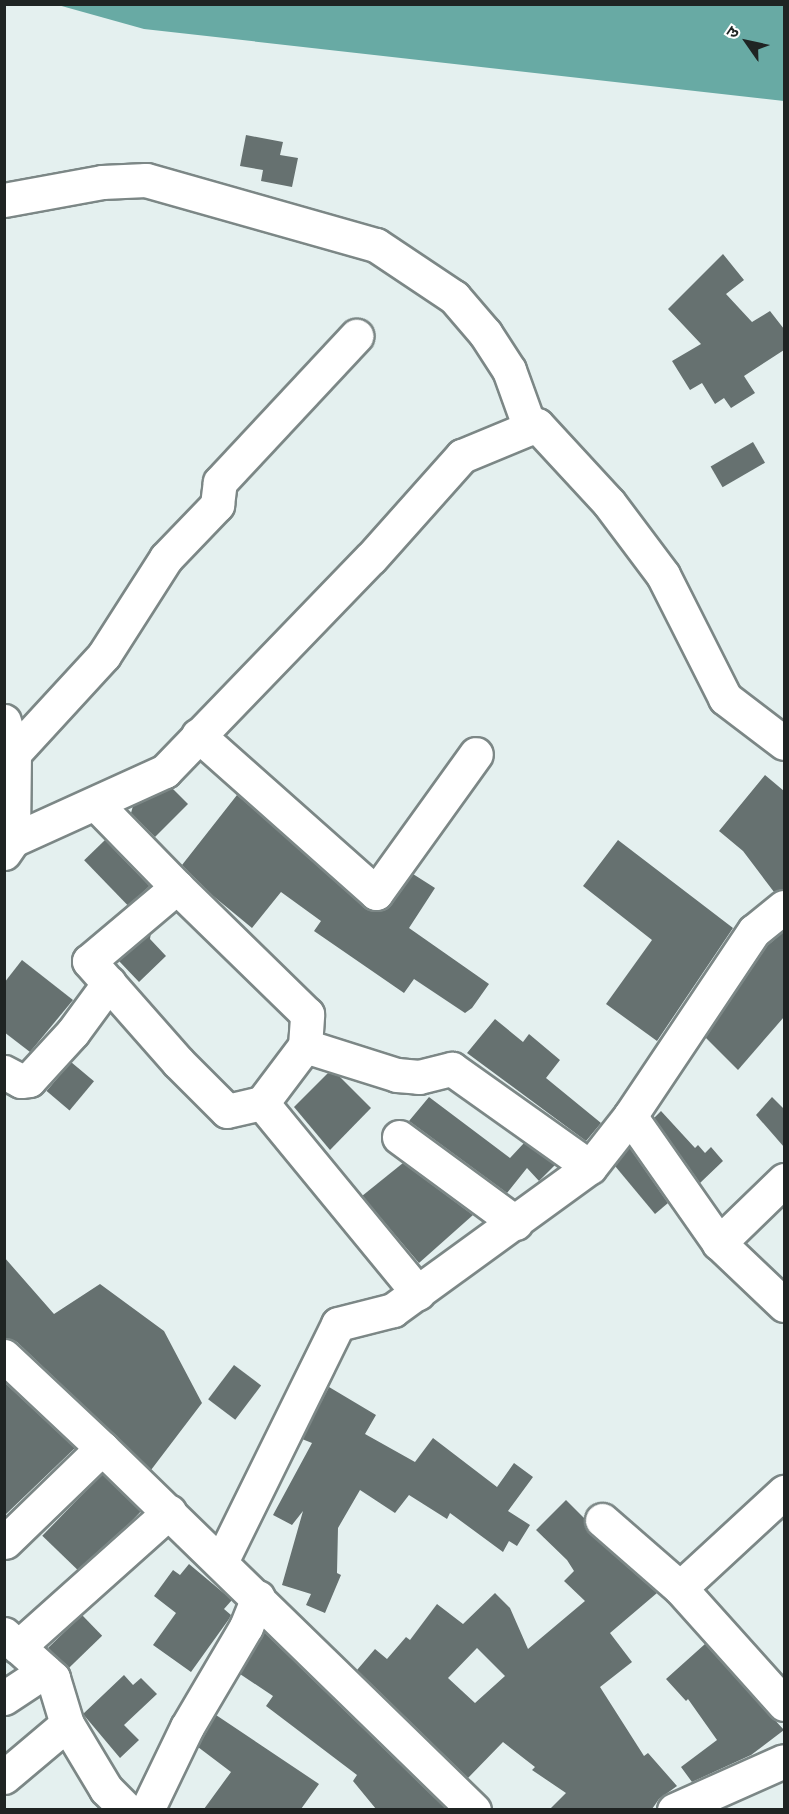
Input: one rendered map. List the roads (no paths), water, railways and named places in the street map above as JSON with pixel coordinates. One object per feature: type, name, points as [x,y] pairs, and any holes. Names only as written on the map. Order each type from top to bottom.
[{"type":"street","points":[[4,200],[102,182],[146,180],[376,245],[454,297],[485,333],[509,370],[530,428]]},
{"type":"street","points":[[14,753],[104,655],[166,558],[217,506],[220,482],[356,336]]},
{"type":"street","points":[[4,721],[14,753],[9,847],[165,771],[371,558],[462,456],[537,425],[609,503],[663,575],[725,698],[784,743]]},
{"type":"street","points":[[198,735],[376,893],[476,754]]},
{"type":"street","points":[[96,804],[307,1014],[305,1046],[262,1103],[227,1111],[89,961],[177,887]]},
{"type":"street","points":[[221,1562],[338,1324],[393,1310],[591,1167],[630,1116],[748,939],[784,908]]},
{"type":"street","points":[[4,1072],[21,1081],[29,1080],[73,1032],[109,983]]},
{"type":"street","points":[[305,1046],[397,1075],[419,1077],[452,1069],[591,1167]]},
{"type":"street","points":[[262,1103],[418,1293]]},
{"type":"street","points":[[630,1116],[719,1243],[784,1305]]},
{"type":"street","points":[[399,1137],[516,1223]]},
{"type":"street","points":[[719,1243],[784,1180]]},
{"type":"street","points":[[4,1356],[258,1597],[474,1809]]},
{"type":"street","points":[[4,1542],[102,1448]]},
{"type":"street","points":[[680,1588],[784,1492]]},
{"type":"street","points":[[127,1809],[105,1789],[67,1725],[53,1678],[11,1640],[169,1512]]},
{"type":"street","points":[[602,1520],[680,1588],[784,1704]]},
{"type":"street","points":[[147,1809],[187,1727],[246,1627],[258,1597]]},
{"type":"street","points":[[4,1698],[45,1671]]},
{"type":"street","points":[[4,1777],[67,1725]]},
{"type":"street","points":[[674,1809],[784,1761]]},
{"type":"water","points":[[58,5],[784,5],[784,101],[144,29]]}]
